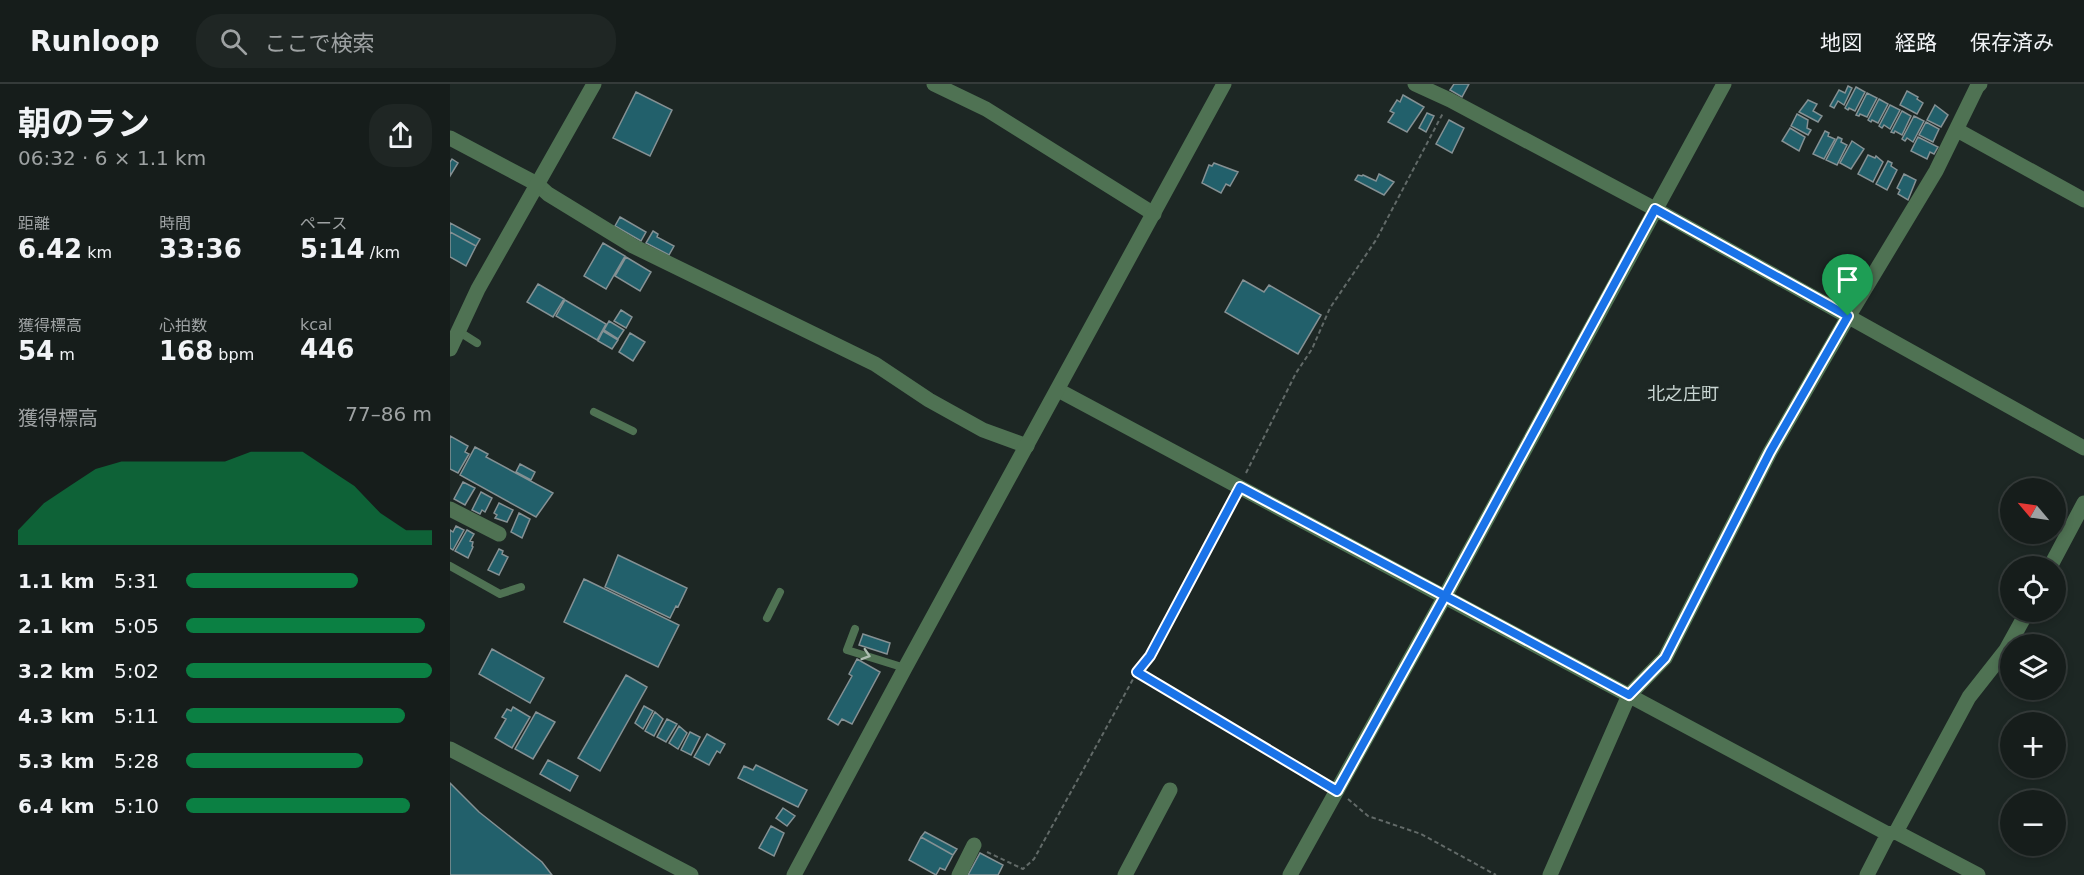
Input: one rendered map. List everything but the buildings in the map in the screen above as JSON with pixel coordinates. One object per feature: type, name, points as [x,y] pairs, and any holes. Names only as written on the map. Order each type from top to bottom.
[{"type":"street","points":[[450,349],[478,289],[594,84]]},
{"type":"street","points":[[934,84],[986,109],[1154,214]]},
{"type":"street","points":[[794,875],[1224,84]]},
{"type":"street","points":[[1415,84],[1450,100],[1655,209],[2084,448]]},
{"type":"street","points":[[1290,875],[1724,84]]},
{"type":"street","points":[[1550,875],[1629,695],[1665,658],[1770,452],[1848,316],[1936,171],[1976,85]]},
{"type":"street","points":[[1957,130],[2084,200]]},
{"type":"street","points":[[450,138],[537,184],[548,194],[633,246],[875,364],[929,400],[983,430],[1027,446]]},
{"type":"street","points":[[1058,390],[1629,695],[1892,833],[1978,875]]},
{"type":"street","points":[[2056,556],[2084,503]]},
{"type":"street","points":[[450,509],[499,534]]},
{"type":"street","points":[[1868,875],[1969,697],[2006,651],[2022,622]]},
{"type":"street","points":[[450,749],[692,875]]},
{"type":"street","points":[[1125,875],[1170,790]]},
{"type":"street","points":[[959,875],[974,845]]},
{"type":"lane","points":[[458,332],[477,343]]},
{"type":"lane","points":[[594,412],[633,431]]},
{"type":"lane","points":[[450,566],[500,594],[521,587]]},
{"type":"lane","points":[[767,618],[780,592]]},
{"type":"lane","points":[[855,629],[848,650],[905,668]]},
{"type":"path","points":[[974,845],[1023,869],[1034,859],[1137,672],[1150,656],[1240,487],[1296,373],[1312,349],[1330,308],[1376,240],[1450,100]]},
{"type":"path","points":[[1137,672],[1337,791],[1368,816],[1421,834],[1496,875]]},
{"type":"district","name":"北之庄町","points":[[1683,394]]},
{"type":"route","points":[[1848,316],[1655,209],[1445,596],[1240,487],[1150,656],[1137,672],[1337,791],[1445,596],[1629,695],[1665,658],[1770,452],[1848,316]]}]
